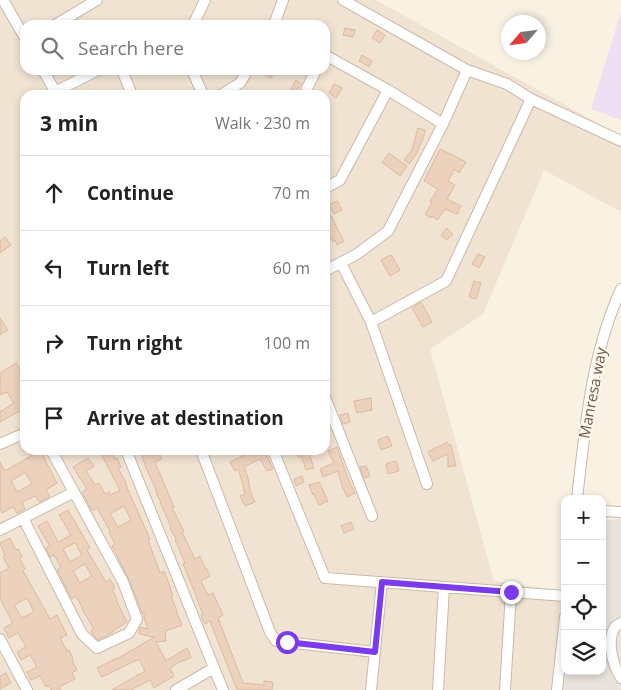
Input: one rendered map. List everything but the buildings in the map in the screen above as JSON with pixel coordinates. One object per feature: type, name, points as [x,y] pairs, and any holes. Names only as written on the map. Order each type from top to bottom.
[{"type":"street","points":[[3,0],[20,29]]},
{"type":"street","points":[[63,20],[97,0]]},
{"type":"street","points":[[195,20],[204,0]]},
{"type":"street","points":[[276,20],[283,0]]},
{"type":"street","points":[[343,0],[467,70],[507,84],[531,99],[621,141]]},
{"type":"street","points":[[330,58],[388,90],[443,124]]},
{"type":"street","points":[[330,268],[357,254],[388,231],[443,124],[467,70]]},
{"type":"street","points":[[46,75],[54,90]]},
{"type":"street","points":[[63,90],[89,75]]},
{"type":"street","points":[[124,75],[130,90]]},
{"type":"street","points":[[194,75],[200,90]]},
{"type":"street","points":[[228,90],[240,82],[245,75]]},
{"type":"street","points":[[306,90],[314,75]]},
{"type":"street","points":[[330,185],[340,180],[388,90]]},
{"type":"street","points":[[370,322],[446,281],[531,99]]},
{"type":"street","points":[[341,263],[370,322],[427,484]]},
{"type":"street","name":"Manresa way","points":[[578,495],[592,382],[606,327],[621,289]]},
{"type":"street","points":[[330,410],[372,516]]},
{"type":"street","points":[[0,444],[20,435]]},
{"type":"street","points":[[23,518],[82,634],[97,648],[129,633],[137,619],[123,582],[54,455]]},
{"type":"street","points":[[128,455],[223,690]]},
{"type":"street","points":[[203,455],[270,632],[276,641],[375,652]]},
{"type":"street","points":[[275,455],[325,578],[561,596]]},
{"type":"street","points":[[0,530],[74,492]]},
{"type":"street","points":[[606,511],[621,512]]},
{"type":"street","points":[[371,690],[382,582]]},
{"type":"street","points":[[438,690],[444,587]]},
{"type":"street","points":[[506,690],[511,592]]},
{"type":"street","points":[[621,623],[615,626],[611,638],[612,656],[616,670],[621,678]]},
{"type":"street","points":[[557,690],[564,630]]},
{"type":"street","points":[[0,639],[27,690]]},
{"type":"street","points":[[176,690],[214,668]]},
{"type":"shaded area","points":[[0,0],[376,0],[621,136],[621,212],[544,170],[483,314],[430,349],[494,581],[561,590],[561,675],[566,675],[564,690],[0,690]]},
{"type":"shaded area","points":[[621,12],[621,120],[591,109]]},
{"type":"shaded area","points":[[621,518],[621,690],[564,690],[566,675],[606,675],[606,521]]},
{"type":"route","points":[[287,642],[375,652],[382,582],[511,592]]}]
